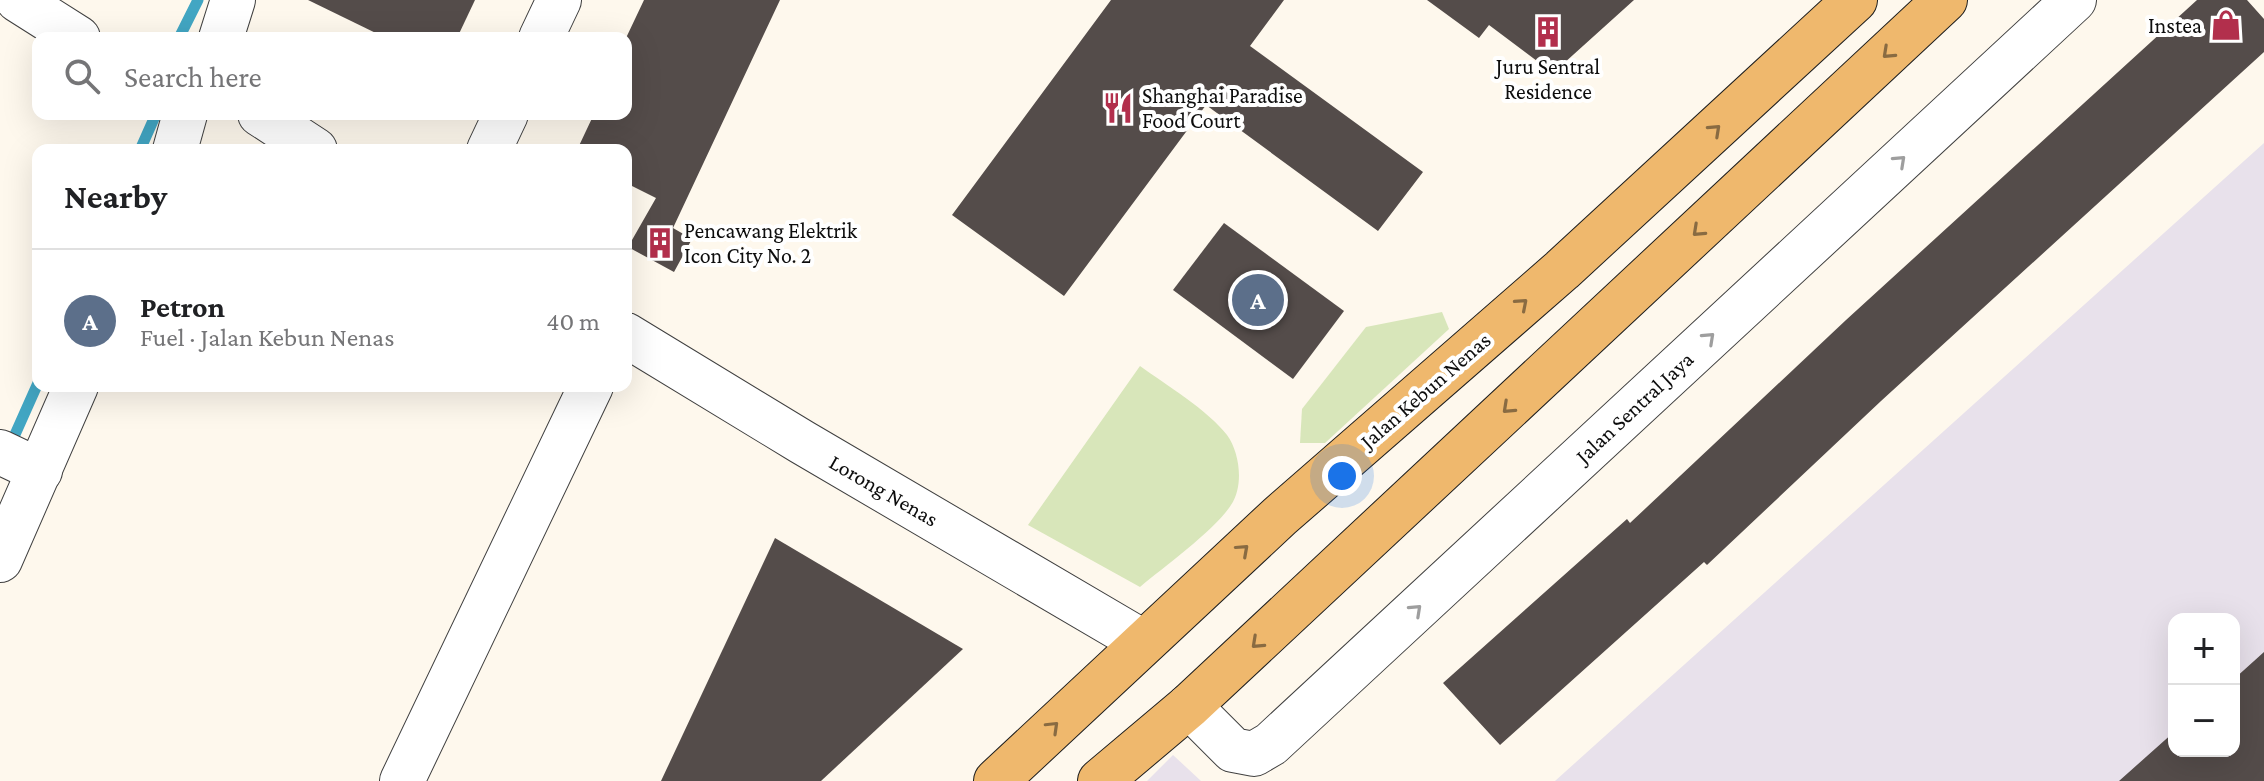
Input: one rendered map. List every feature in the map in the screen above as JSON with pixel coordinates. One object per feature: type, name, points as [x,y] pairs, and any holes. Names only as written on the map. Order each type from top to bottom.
[{"type":"main road","name":"Jalan Kebun Nenas","points":[[996,781],[1280,516],[1562,270],[1855,0]]},
{"type":"main road","points":[[1100,781],[1189,706],[1945,0]]},
{"type":"street","points":[[18,0],[69,32]]},
{"type":"street","points":[[223,32],[233,0]]},
{"type":"street","points":[[544,32],[559,0]]},
{"type":"street","name":"Jalan Sentral Jaya","points":[[1189,706],[1233,750],[1254,754],[1271,744],[2074,0]]},
{"type":"street","points":[[177,144],[183,120]]},
{"type":"street","points":[[269,120],[306,144]]},
{"type":"street","points":[[492,144],[503,120]]},
{"type":"street","name":"Lorong Nenas","points":[[632,339],[1143,642]]},
{"type":"street","points":[[0,560],[21,462],[72,392]]},
{"type":"street","points":[[402,781],[588,392]]},
{"type":"shaded area","points":[[2264,143],[2264,781],[1555,781]]},
{"type":"shaded area","points":[[1173,755],[1201,781],[1147,781]]},
{"type":"green space","points":[[1442,312],[1449,329],[1325,443],[1300,443],[1302,409],[1366,327]]},
{"type":"green space","points":[[1140,366],[1186,398],[1227,435],[1235,451],[1239,479],[1235,497],[1224,515],[1140,587],[1028,525]]},
{"type":"building","points":[[308,0],[475,0],[460,32],[374,32]]},
{"type":"building","points":[[644,0],[780,0],[673,228],[692,239],[674,272],[632,249],[632,240],[656,198],[632,186],[632,144],[580,144],[591,120],[632,120],[632,32],[629,32]]},
{"type":"building","name":"Shanghai Paradise Food Court","points":[[1111,0],[1284,0],[1250,46],[1423,172],[1378,231],[1206,105],[1064,296],[952,215]]},
{"type":"building","name":"Juru Sentral Residence","points":[[1427,0],[1634,0],[1553,73],[1489,25],[1479,38]]},
{"type":"building","points":[[2197,0],[2247,0],[2264,19],[2264,52],[1881,401],[1707,565],[1704,562],[1500,745],[1443,683],[1627,519],[1630,523],[1846,320]]},
{"type":"building","points":[[1224,223],[1344,311],[1293,379],[1173,290]]},
{"type":"building","points":[[775,538],[963,649],[821,781],[661,781]]},
{"type":"building","points":[[2264,652],[2264,781],[2119,781],[2168,737],[2168,757],[2240,757],[2240,674]]},
{"type":"waterway","points":[[182,32],[198,0]]},
{"type":"waterway","points":[[143,144],[153,120]]},
{"type":"waterway","points":[[9,448],[34,392]]},
{"type":"place","name":"Instea","points":[[2226,25]]},
{"type":"place","name":"Juru Sentral Residence","points":[[1548,32]]},
{"type":"place","name":"Shanghai Paradise Food Court","points":[[1118,108]]},
{"type":"place","name":"Pencawang Elektrik Icon City No. 2","points":[[660,243]]},
{"type":"place","name":"Petron","points":[[1258,300]]}]
